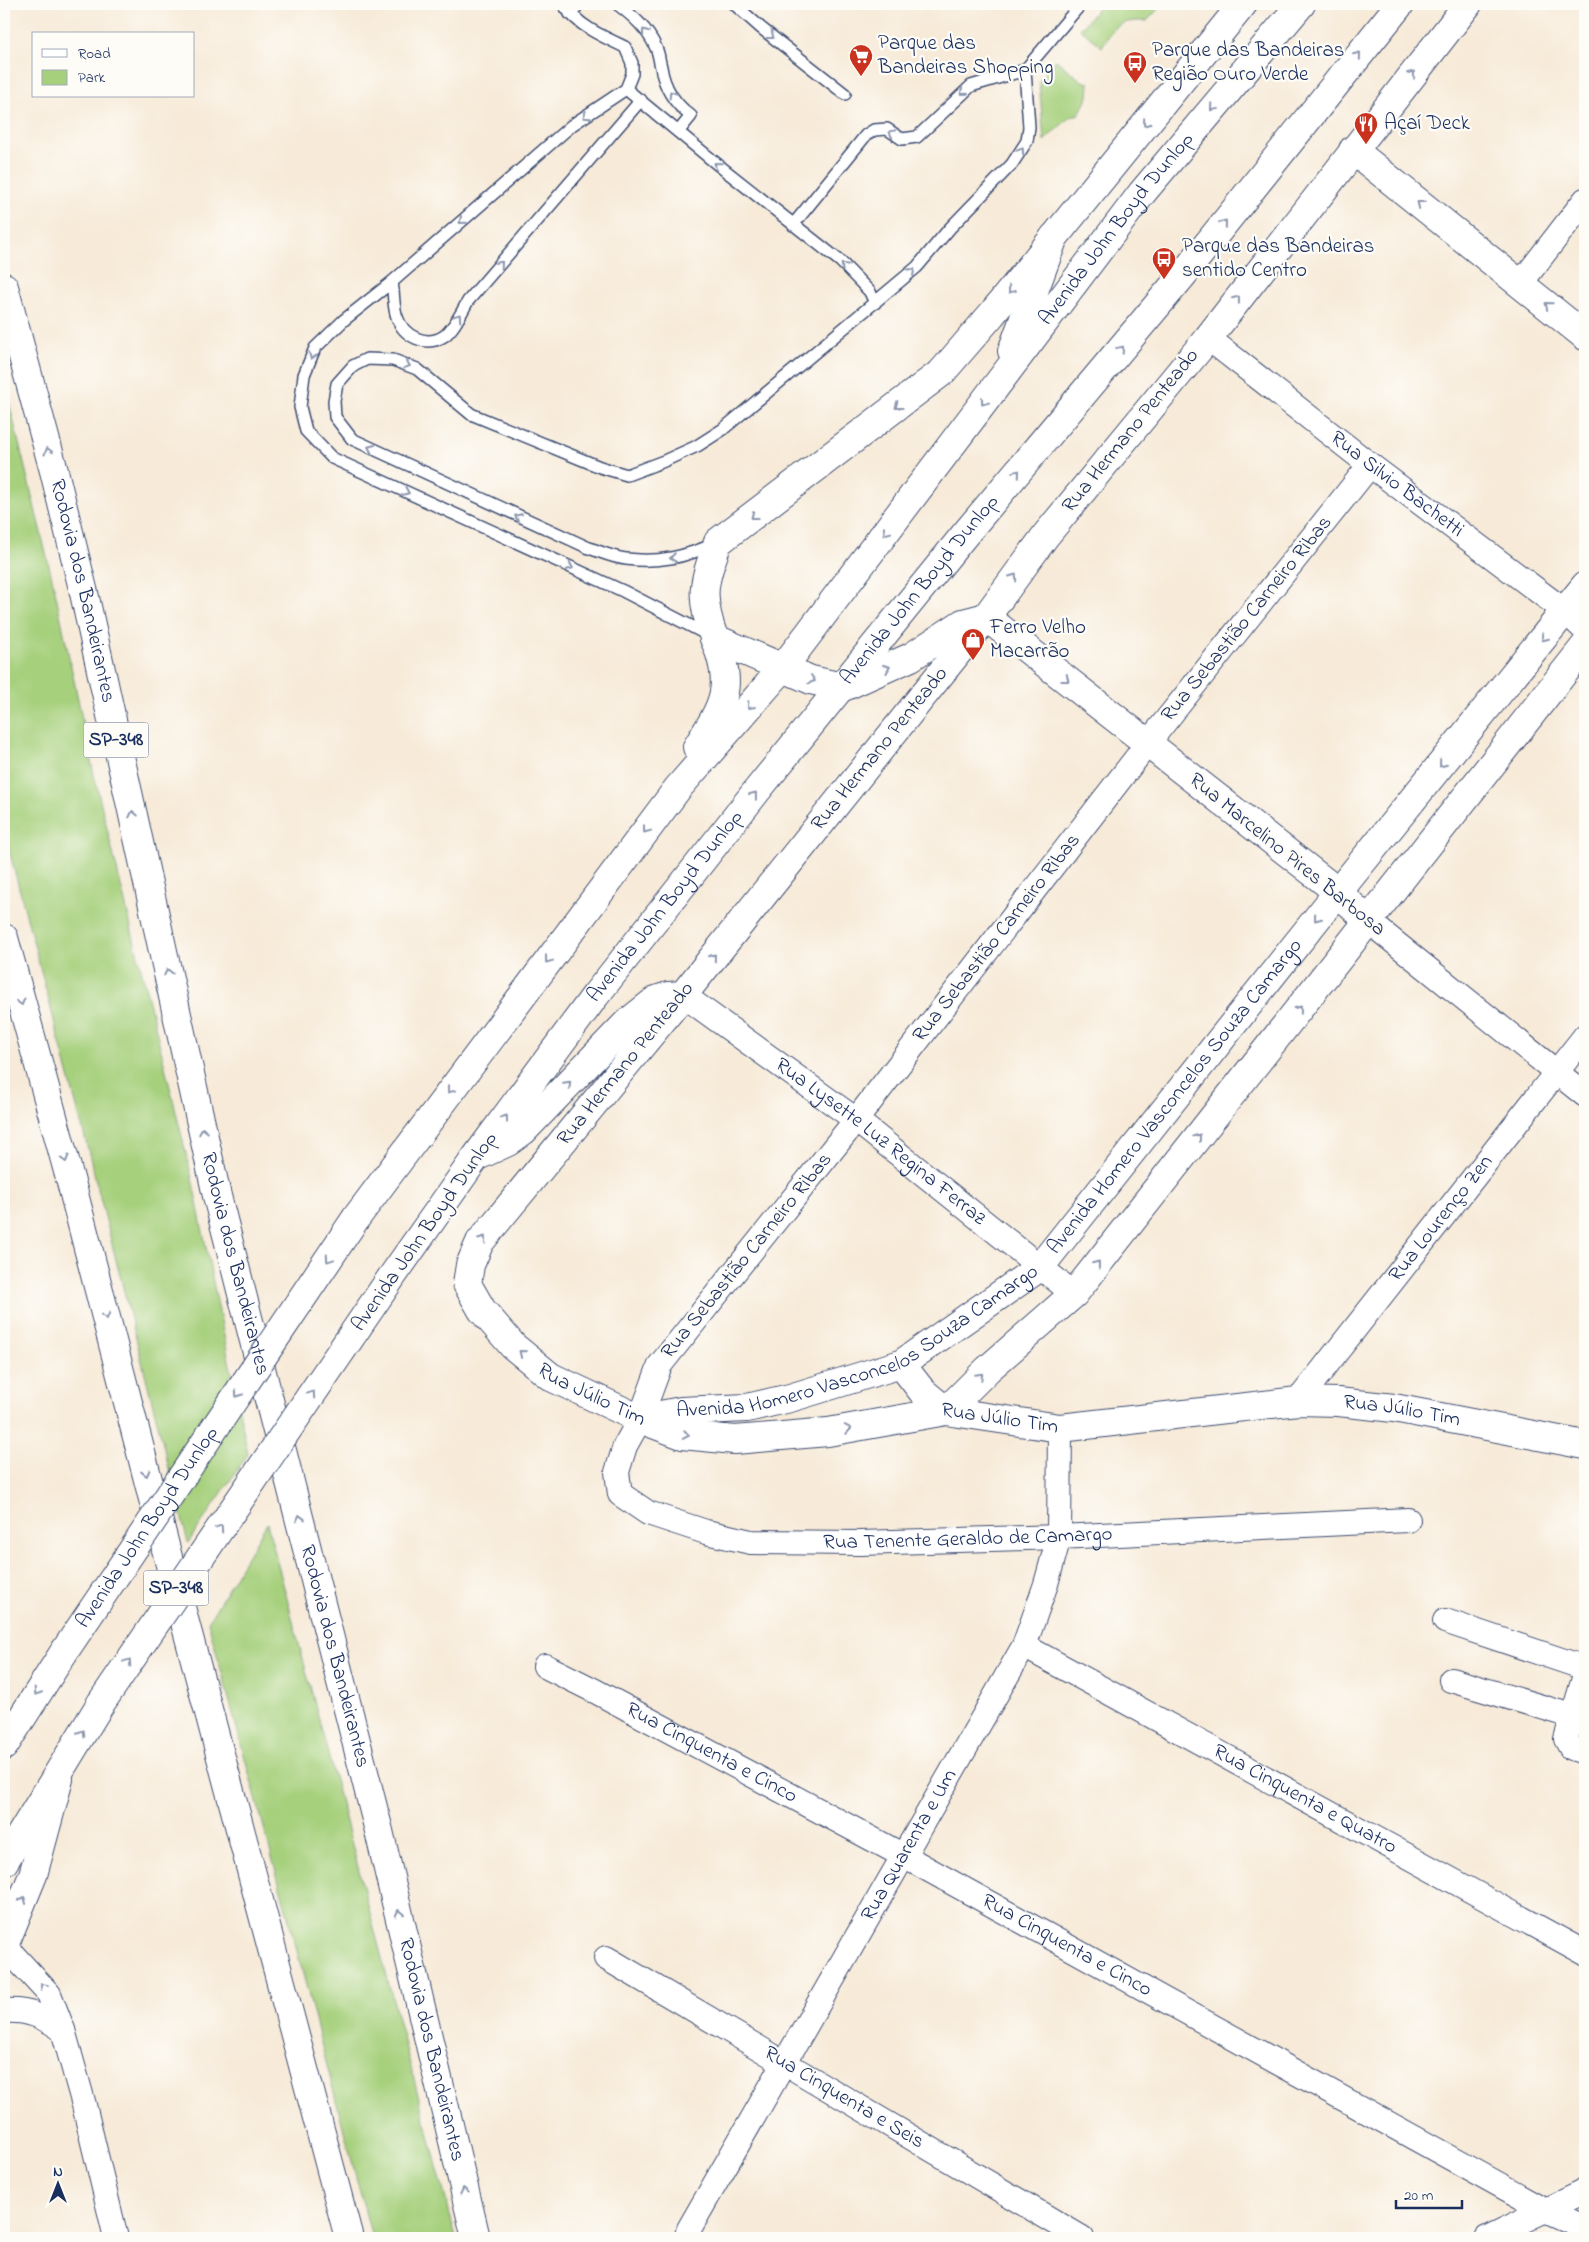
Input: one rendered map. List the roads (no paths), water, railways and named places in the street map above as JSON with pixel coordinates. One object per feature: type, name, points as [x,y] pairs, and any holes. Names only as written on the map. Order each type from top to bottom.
[{"type":"main road","points":[[678,788],[690,758],[713,723],[722,702],[726,684],[725,668],[705,613],[704,585],[718,542],[942,372],[1054,238],[1243,4]]},
{"type":"main road","name":"Avenida John Boyd Dunlop","points":[[4,1746],[64,1652],[356,1218],[678,788],[782,669],[1142,193],[1301,4]]},
{"type":"main road","name":"Avenida John Boyd Dunlop","points":[[4,1862],[101,1702],[391,1278],[476,1157],[595,996],[966,533],[1182,276],[1400,4]]},
{"type":"main road","name":"Rua Hermano Penteado","points":[[467,1284],[470,1265],[480,1242],[683,995],[986,617],[1046,535],[1208,338],[1352,150],[1468,4]]},
{"type":"main road","points":[[1352,150],[1585,336]]},
{"type":"main road","points":[[1002,379],[1054,238]]},
{"type":"main road","name":"Rodovia dos Bandeirantes","points":[[4,287],[54,471],[84,593],[217,1196],[378,1827],[476,2238]]},
{"type":"main road","name":"Avenida Homero Vasconcelos Souza Camargo","points":[[640,1419],[681,1411],[747,1408],[790,1398],[901,1364],[1040,1267],[1338,892],[1566,612],[1585,586]]},
{"type":"main road","points":[[714,638],[782,669],[811,680],[842,687],[911,658],[963,623],[986,617]]},
{"type":"main road","name":"Rua Marcelino Pires Barbosa","points":[[986,617],[1338,892],[1368,921]]},
{"type":"main road","name":"Avenida Homero Vasconcelos Souza Camargo","points":[[946,1411],[988,1369],[1074,1294],[1585,646]]},
{"type":"main road","name":"SP-348","points":[[4,938],[72,1186],[183,1615],[349,2238]]},
{"type":"main road","points":[[476,1157],[508,1142],[523,1131],[627,1023],[656,1000],[668,996],[683,995]]},
{"type":"main road","name":"Rua Júlio Tim","points":[[467,1284],[482,1310],[513,1346],[551,1378],[640,1419],[682,1435],[734,1440],[828,1432],[946,1411],[1060,1428],[1298,1401],[1338,1402],[1394,1408],[1585,1445]]},
{"type":"main road","points":[[901,1364],[922,1391],[946,1411]]},
{"type":"main road","points":[[4,1946],[33,1875],[63,1763]]},
{"type":"street","points":[[1521,283],[1585,200]]},
{"type":"street","name":"Rua Silvio Bachetti","points":[[1208,338],[1370,465],[1566,612],[1585,630]]},
{"type":"street","name":"Rua Sebastião Carneiro Ribas","points":[[640,1419],[660,1366],[856,1120],[1148,743],[1370,465]]},
{"type":"street","name":"Rua Marcelino Pires Barbosa","points":[[1368,921],[1585,1095]]},
{"type":"street","name":"Rua Lysette Luz Regina Ferraz","points":[[683,995],[856,1120],[1074,1294]]},
{"type":"street","name":"Rua Lourenço Zen","points":[[1298,1401],[1585,1036]]},
{"type":"street","name":"Rua Tenente Geraldo de Camargo","points":[[640,1419],[625,1446],[616,1472],[620,1494],[648,1512],[706,1532],[751,1542],[860,1543],[1058,1537],[1408,1520]]},
{"type":"street","name":"Rua Quarenta e Um","points":[[686,2238],[689,2229],[783,2063],[1024,1646],[1046,1584],[1058,1537],[1060,1428]]},
{"type":"street","points":[[1445,1621],[1585,1668]]},
{"type":"street","name":"Rua Cinquenta e Quatro","points":[[1024,1646],[1585,1953]]},
{"type":"street","name":"Rua Cinquenta e Cinco","points":[[545,1666],[902,1855],[1545,2210],[1577,2224],[1585,2231]]},
{"type":"street","points":[[1585,1675],[1566,1738],[1571,1748],[1585,1752]]},
{"type":"street","points":[[1451,1680],[1572,1716]]},
{"type":"street","points":[[4,1946],[49,1994],[63,2030],[86,2114],[116,2238]]},
{"type":"street","name":"Rua Cinquenta e Seis","points":[[606,1958],[1082,2238]]},
{"type":"street","points":[[4,2011],[28,2012],[47,2019],[63,2030]]},
{"type":"street","points":[[1487,2238],[1585,2191]]},
{"type":"lane","points":[[579,4],[566,9],[592,32],[625,48],[632,64],[632,74],[626,89],[572,125],[392,282],[344,320],[315,348],[304,375],[300,407],[306,432],[332,458],[623,591],[714,638]]},
{"type":"lane","points":[[617,4],[647,32],[660,57],[667,88],[680,108],[691,116],[678,132]]},
{"type":"lane","points":[[734,4],[761,28],[845,94]]},
{"type":"lane","points":[[793,225],[866,135],[874,130],[887,129],[902,139],[917,137],[970,86],[1025,70],[1076,6]]},
{"type":"lane","points":[[718,542],[689,556],[662,560],[626,559],[588,548],[352,439],[335,417],[334,400],[337,384],[352,366],[367,359],[393,360],[417,369],[471,414],[600,468],[627,475],[688,450],[722,430],[917,267],[950,228],[1012,164],[1028,141],[1029,127],[1025,70]]},
{"type":"lane","points":[[626,89],[840,262],[870,292],[875,303]]},
{"type":"lane","points":[[392,282],[397,317],[404,331],[419,340],[435,341],[446,335],[468,301],[641,100]]},
{"type":"place","name":"Parque das Bandeiras Shopping","points":[[861,77]]},
{"type":"place","name":"Parque das Bandeiras Região Ouro Verde","points":[[1135,84]]},
{"type":"place","name":"Açaí Deck","points":[[1366,145]]},
{"type":"place","name":"Parque das Bandeiras sentido Centro","points":[[1164,280]]},
{"type":"place","name":"Ferro Velho Macarrão","points":[[973,661]]}]
